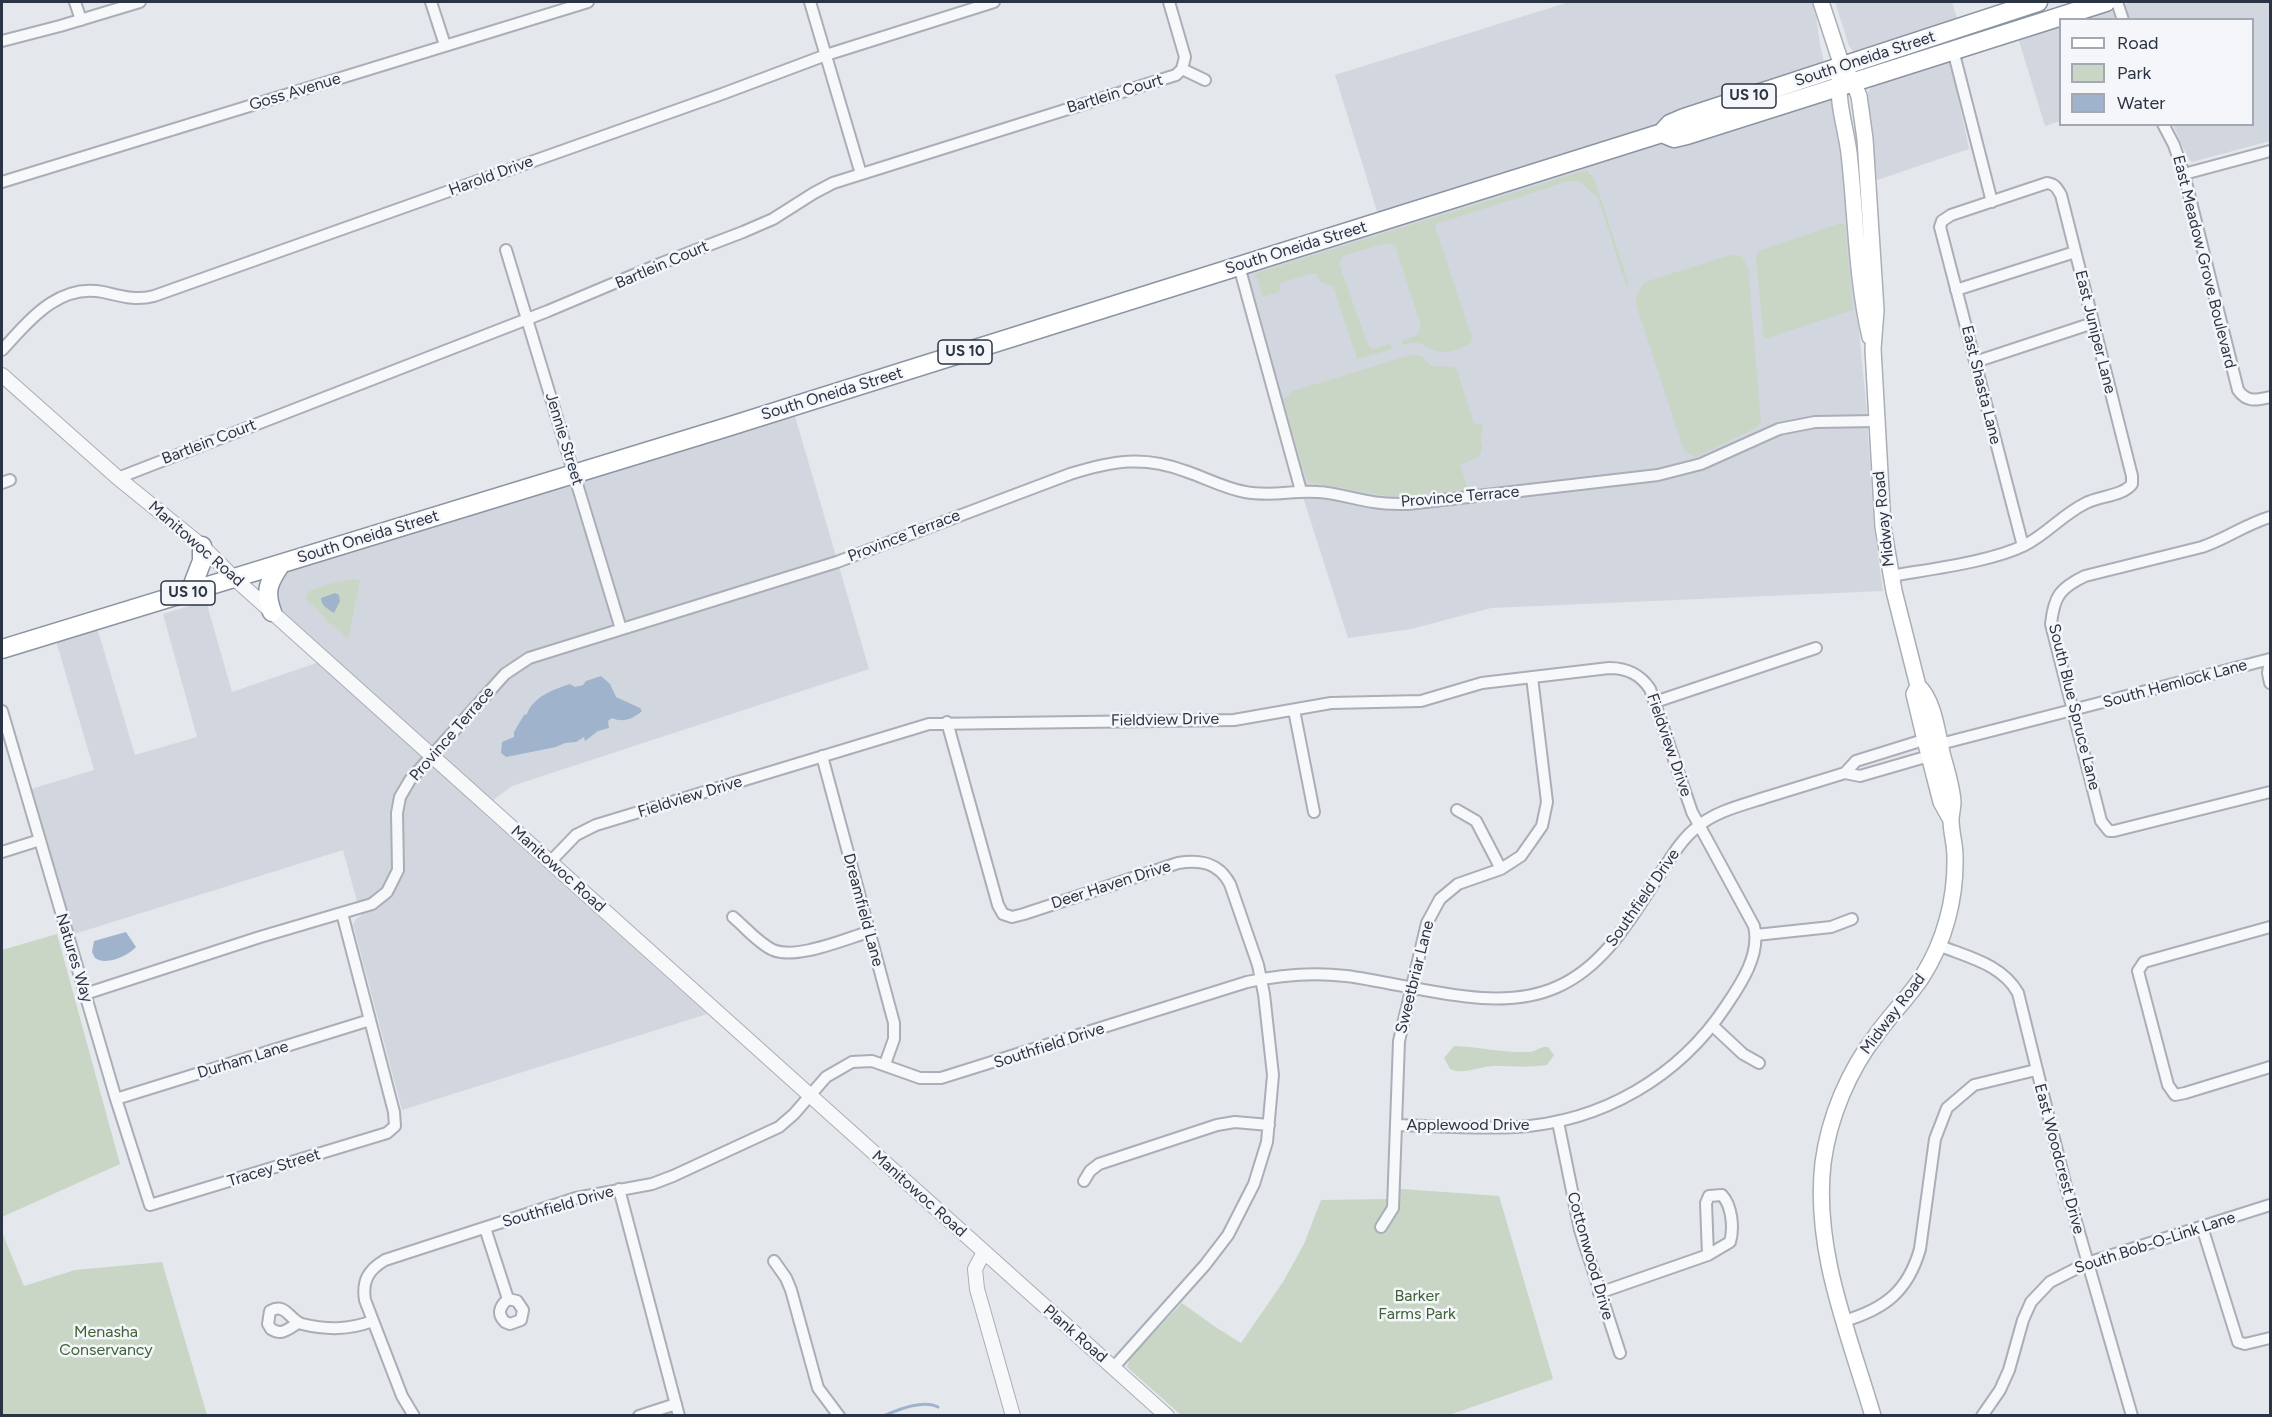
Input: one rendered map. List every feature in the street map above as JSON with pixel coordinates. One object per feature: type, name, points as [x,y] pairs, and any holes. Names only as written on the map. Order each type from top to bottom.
[{"type":"highway","name":"South Oneida Street","points":[[2,649],[574,474],[1662,133],[1679,119],[2038,2]]},
{"type":"highway","name":"South Oneida Street","points":[[1662,133],[1674,138],[1682,137],[2106,2]]},
{"type":"highway","points":[[190,592],[202,561],[202,546]]},
{"type":"highway","points":[[272,612],[269,581],[281,564]]},
{"type":"main road","name":"Midway Road","points":[[1821,2],[1846,84],[1859,96],[1865,140],[1876,310],[1873,349],[1876,420],[1882,519],[1891,576],[1918,686],[1914,694],[1953,800],[1951,820],[1955,882],[1944,933],[1921,980],[1876,1034],[1852,1073],[1828,1138],[1823,1171],[1823,1229],[1830,1270],[1873,1416]]},
{"type":"main road","name":"Midway Road","points":[[1932,742],[1929,756],[1941,802],[1951,820]]},
{"type":"street","points":[[75,2],[81,20]]},
{"type":"street","points":[[2,41],[140,2]]},
{"type":"street","points":[[431,2],[445,45]]},
{"type":"street","name":"Goss Avenue","points":[[2,182],[588,2]]},
{"type":"street","points":[[810,2],[861,174]]},
{"type":"street","name":"Harold Drive","points":[[2,350],[39,310],[60,297],[86,291],[136,299],[154,296],[826,55],[994,2]]},
{"type":"street","points":[[1168,2],[1185,57],[1182,69]]},
{"type":"street","points":[[2117,2],[2122,18]]},
{"type":"street","points":[[1953,50],[1992,202]]},
{"type":"street","name":"Bartlein Court","points":[[118,478],[603,289],[759,225],[814,193],[861,174],[1176,75],[1182,69],[1205,80]]},
{"type":"street","name":"East Meadow Grove Boulevard","points":[[2164,126],[2174,145],[2184,174],[2238,390],[2245,398],[2253,400],[2271,397]]},
{"type":"street","points":[[2184,174],[2271,151]]},
{"type":"street","name":"East Juniper Lane","points":[[1992,202],[2038,186],[2052,184],[2061,195],[2132,479],[2132,484],[2126,489],[2084,504],[2047,532],[2023,546]]},
{"type":"street","name":"East Shasta Lane","points":[[1992,202],[1951,215],[1941,223],[1941,231],[2023,546]]},
{"type":"street","name":"Jennie Street","points":[[506,250],[621,629]]},
{"type":"street","points":[[1956,290],[2075,252]]},
{"type":"street","points":[[1239,266],[1301,491]]},
{"type":"street","points":[[1975,362],[2093,323]]},
{"type":"street","name":"Manitowoc Road","points":[[2,375],[118,478],[202,546],[234,578],[984,1252]]},
{"type":"street","name":"Province Terrace","points":[[85,994],[372,904],[387,892],[394,881],[400,861],[398,805],[410,780],[505,674],[529,658],[837,562],[1038,485],[1110,463],[1159,462],[1247,493],[1275,495],[1301,491],[1329,493],[1380,503],[1408,504],[1675,472],[1701,464],[1758,437],[1791,426],[1815,422],[1876,420]]},
{"type":"street","name":"South Blue Spruce Lane","points":[[2271,517],[2255,522],[2217,542],[2085,576],[2062,590],[2055,601],[2051,624],[2102,820],[2109,831],[2271,792]]},
{"type":"street","points":[[1891,576],[1997,555],[2023,546]]},
{"type":"street","points":[[1655,702],[1816,648]]},
{"type":"street","points":[[2270,659],[2268,673],[2271,683]]},
{"type":"street","name":"South Hemlock Lane","points":[[1932,742],[2073,710],[2270,659]]},
{"type":"street","name":"Fieldview Drive","points":[[550,862],[576,835],[596,825],[918,726],[947,723],[1234,720],[1348,702],[1415,702],[1474,685],[1619,668],[1636,674],[1644,681],[1655,702],[1688,801],[1699,825]]},
{"type":"street","name":"Sweetbriar Lane","points":[[1381,1227],[1393,1208],[1399,1041],[1427,923],[1440,899],[1464,880],[1501,869],[1521,856],[1542,826],[1546,811],[1546,795],[1532,677]]},
{"type":"street","points":[[1294,710],[1314,812]]},
{"type":"street","name":"Natures Way","points":[[2,711],[6,740],[40,840],[116,1099],[150,1205]]},
{"type":"street","name":"Deer Haven Drive","points":[[947,723],[998,905],[1003,914],[1017,916],[1178,863],[1200,861],[1210,863],[1226,875],[1262,979],[1273,1075],[1269,1125],[1259,1170],[1248,1199],[1228,1235],[1205,1265],[1113,1368]]},
{"type":"street","name":"Southfield Drive","points":[[1845,773],[1856,761],[1932,742]]},
{"type":"street","name":"Dreamfield Lane","points":[[822,756],[895,1032],[885,1064]]},
{"type":"street","name":"Southfield Drive","points":[[414,1416],[402,1396],[373,1321],[364,1290],[369,1272],[385,1260],[576,1198],[652,1184],[673,1176],[779,1127],[826,1077],[842,1066],[862,1060],[885,1064],[920,1078],[941,1078],[1262,979],[1289,975],[1327,974],[1489,998],[1516,998],[1543,993],[1571,980],[1606,951],[1681,843],[1699,825],[1745,804],[1845,773],[1860,776],[1929,756]]},
{"type":"street","points":[[1456,810],[1476,821],[1501,869]]},
{"type":"street","points":[[1699,825],[1750,917],[1756,935],[1831,927],[1852,919]]},
{"type":"street","points":[[2,852],[40,840]]},
{"type":"street","points":[[342,914],[370,1020]]},
{"type":"street","points":[[734,917],[771,949],[787,954],[869,932]]},
{"type":"street","points":[[2271,927],[2161,957],[2140,965],[2138,971],[2169,1085],[2175,1095],[2271,1067]]},
{"type":"street","name":"Applewood Drive","points":[[1397,1125],[1496,1128],[1558,1122],[1606,1107],[1646,1086],[1675,1065],[1713,1026],[1747,970],[1756,944],[1756,935]]},
{"type":"street","name":"East Woodcrest Drive","points":[[1938,945],[1996,969],[2012,983],[2021,1005],[2087,1263],[2132,1416]]},
{"type":"street","name":"Durham Lane","points":[[116,1099],[370,1020]]},
{"type":"street","name":"Tracey Street","points":[[150,1205],[387,1133],[395,1126],[394,1112],[370,1020]]},
{"type":"street","points":[[1713,1026],[1743,1054],[1759,1063]]},
{"type":"street","points":[[1844,1321],[1876,1310],[1892,1298],[1915,1266],[1920,1249],[1935,1139],[1947,1108],[1974,1086],[2036,1070]]},
{"type":"street","points":[[1084,1181],[1090,1171],[1099,1164],[1217,1125],[1235,1122],[1269,1125]]},
{"type":"street","name":"Cottonwood Drive","points":[[1558,1122],[1580,1230],[1620,1353]]},
{"type":"street","points":[[619,1189],[677,1410],[639,1416]]},
{"type":"street","points":[[1599,1293],[1708,1255],[1725,1246],[1731,1237],[1730,1206],[1722,1195],[1709,1196],[1706,1203],[1708,1255]]},
{"type":"street","name":"South Bob-O-Link Lane","points":[[1982,1416],[2000,1390],[2009,1370],[2023,1320],[2031,1302],[2050,1282],[2087,1263],[2271,1205]]},
{"type":"street","points":[[2202,1227],[2238,1342],[2245,1344],[2271,1338]]},
{"type":"street","points":[[485,1228],[508,1299]]},
{"type":"street","points":[[984,1252],[975,1269],[977,1289],[1013,1416]]},
{"type":"street","name":"Plank Road","points":[[984,1252],[1167,1416]]},
{"type":"street","points":[[774,1261],[786,1278],[818,1388],[839,1416]]},
{"type":"street","points":[[298,1323],[336,1329],[373,1321]]},
{"type":"shaded area","points":[[1569,2],[1814,2],[1820,45],[1840,132],[1866,403],[1874,528],[1883,591],[1491,608],[1411,629],[1348,638],[1301,491],[1239,266],[1380,221],[1335,75]]},
{"type":"shaded area","points":[[1835,2],[1952,2],[1957,18],[1912,40],[1855,54],[1849,46]]},
{"type":"shaded area","points":[[2133,2],[2270,2],[2270,141],[2192,162],[2173,126],[2254,126],[2254,18],[2076,18]]},
{"type":"shaded area","points":[[2059,22],[2059,121],[2045,126],[2017,34]]},
{"type":"shaded area","points":[[1948,60],[1969,149],[1877,180],[1866,100],[1869,90],[1875,84]]},
{"type":"shaded area","points":[[792,406],[869,669],[512,786],[480,810],[707,1014],[402,1110],[353,924],[361,916],[343,850],[74,934],[31,789],[94,770],[54,634],[95,621],[135,755],[197,737],[163,614],[206,601],[232,692],[325,660],[272,612],[273,576]]},
{"type":"green space","points":[[1586,170],[1594,178],[1628,282],[1627,288],[1598,198],[1579,181],[1569,181],[1436,224],[1472,338],[1470,344],[1456,350],[1441,352],[1416,343],[1403,345],[1402,341],[1417,335],[1421,326],[1395,245],[1386,243],[1343,256],[1339,264],[1368,345],[1373,349],[1390,344],[1392,349],[1357,359],[1333,286],[1320,282],[1317,274],[1314,273],[1280,283],[1279,292],[1263,297],[1257,279],[1254,277],[1257,273]]},
{"type":"green space","points":[[1844,224],[1845,229],[1853,310],[1764,339],[1756,257],[1758,251]]},
{"type":"green space","points":[[1733,254],[1742,257],[1748,268],[1761,423],[1754,429],[1696,457],[1686,453],[1683,448],[1635,301],[1645,282]]},
{"type":"green space","points":[[1414,354],[1423,357],[1431,366],[1456,367],[1474,424],[1482,424],[1480,455],[1460,465],[1466,489],[1404,497],[1380,495],[1310,482],[1305,475],[1283,400],[1293,391]]},
{"type":"green space","points":[[360,580],[348,639],[327,622],[326,618],[305,598],[308,592],[329,584]]},
{"type":"green space","points":[[57,934],[120,1164],[2,1217],[2,950]]},
{"type":"green space","points":[[1454,1046],[1520,1052],[1548,1047],[1554,1055],[1547,1065],[1493,1066],[1455,1071],[1450,1069],[1444,1058]]},
{"type":"green space","name":"Barker Farms Park","points":[[1388,1188],[1499,1196],[1553,1379],[1449,1415],[1182,1416],[1127,1367],[1130,1358],[1182,1303],[1241,1343],[1283,1282],[1304,1244],[1321,1200],[1387,1199]]},
{"type":"green space","name":"Menasha Conservancy","points":[[2,1232],[24,1286],[75,1270],[162,1262],[207,1415],[2,1415]]},
{"type":"water","points":[[335,593],[339,595],[340,601],[334,613],[327,609],[321,598]]},
{"type":"water","points":[[601,676],[610,684],[616,697],[642,711],[628,719],[612,718],[608,721],[609,728],[598,731],[585,741],[584,737],[576,742],[506,757],[501,753],[502,742],[514,737],[514,732],[524,715],[539,698],[564,686],[583,685],[586,681]]},
{"type":"water","points":[[126,932],[136,947],[122,957],[111,960],[95,958],[92,952],[94,941]]},
{"type":"waterway","points":[[883,1416],[918,1405],[938,1407]]}]
